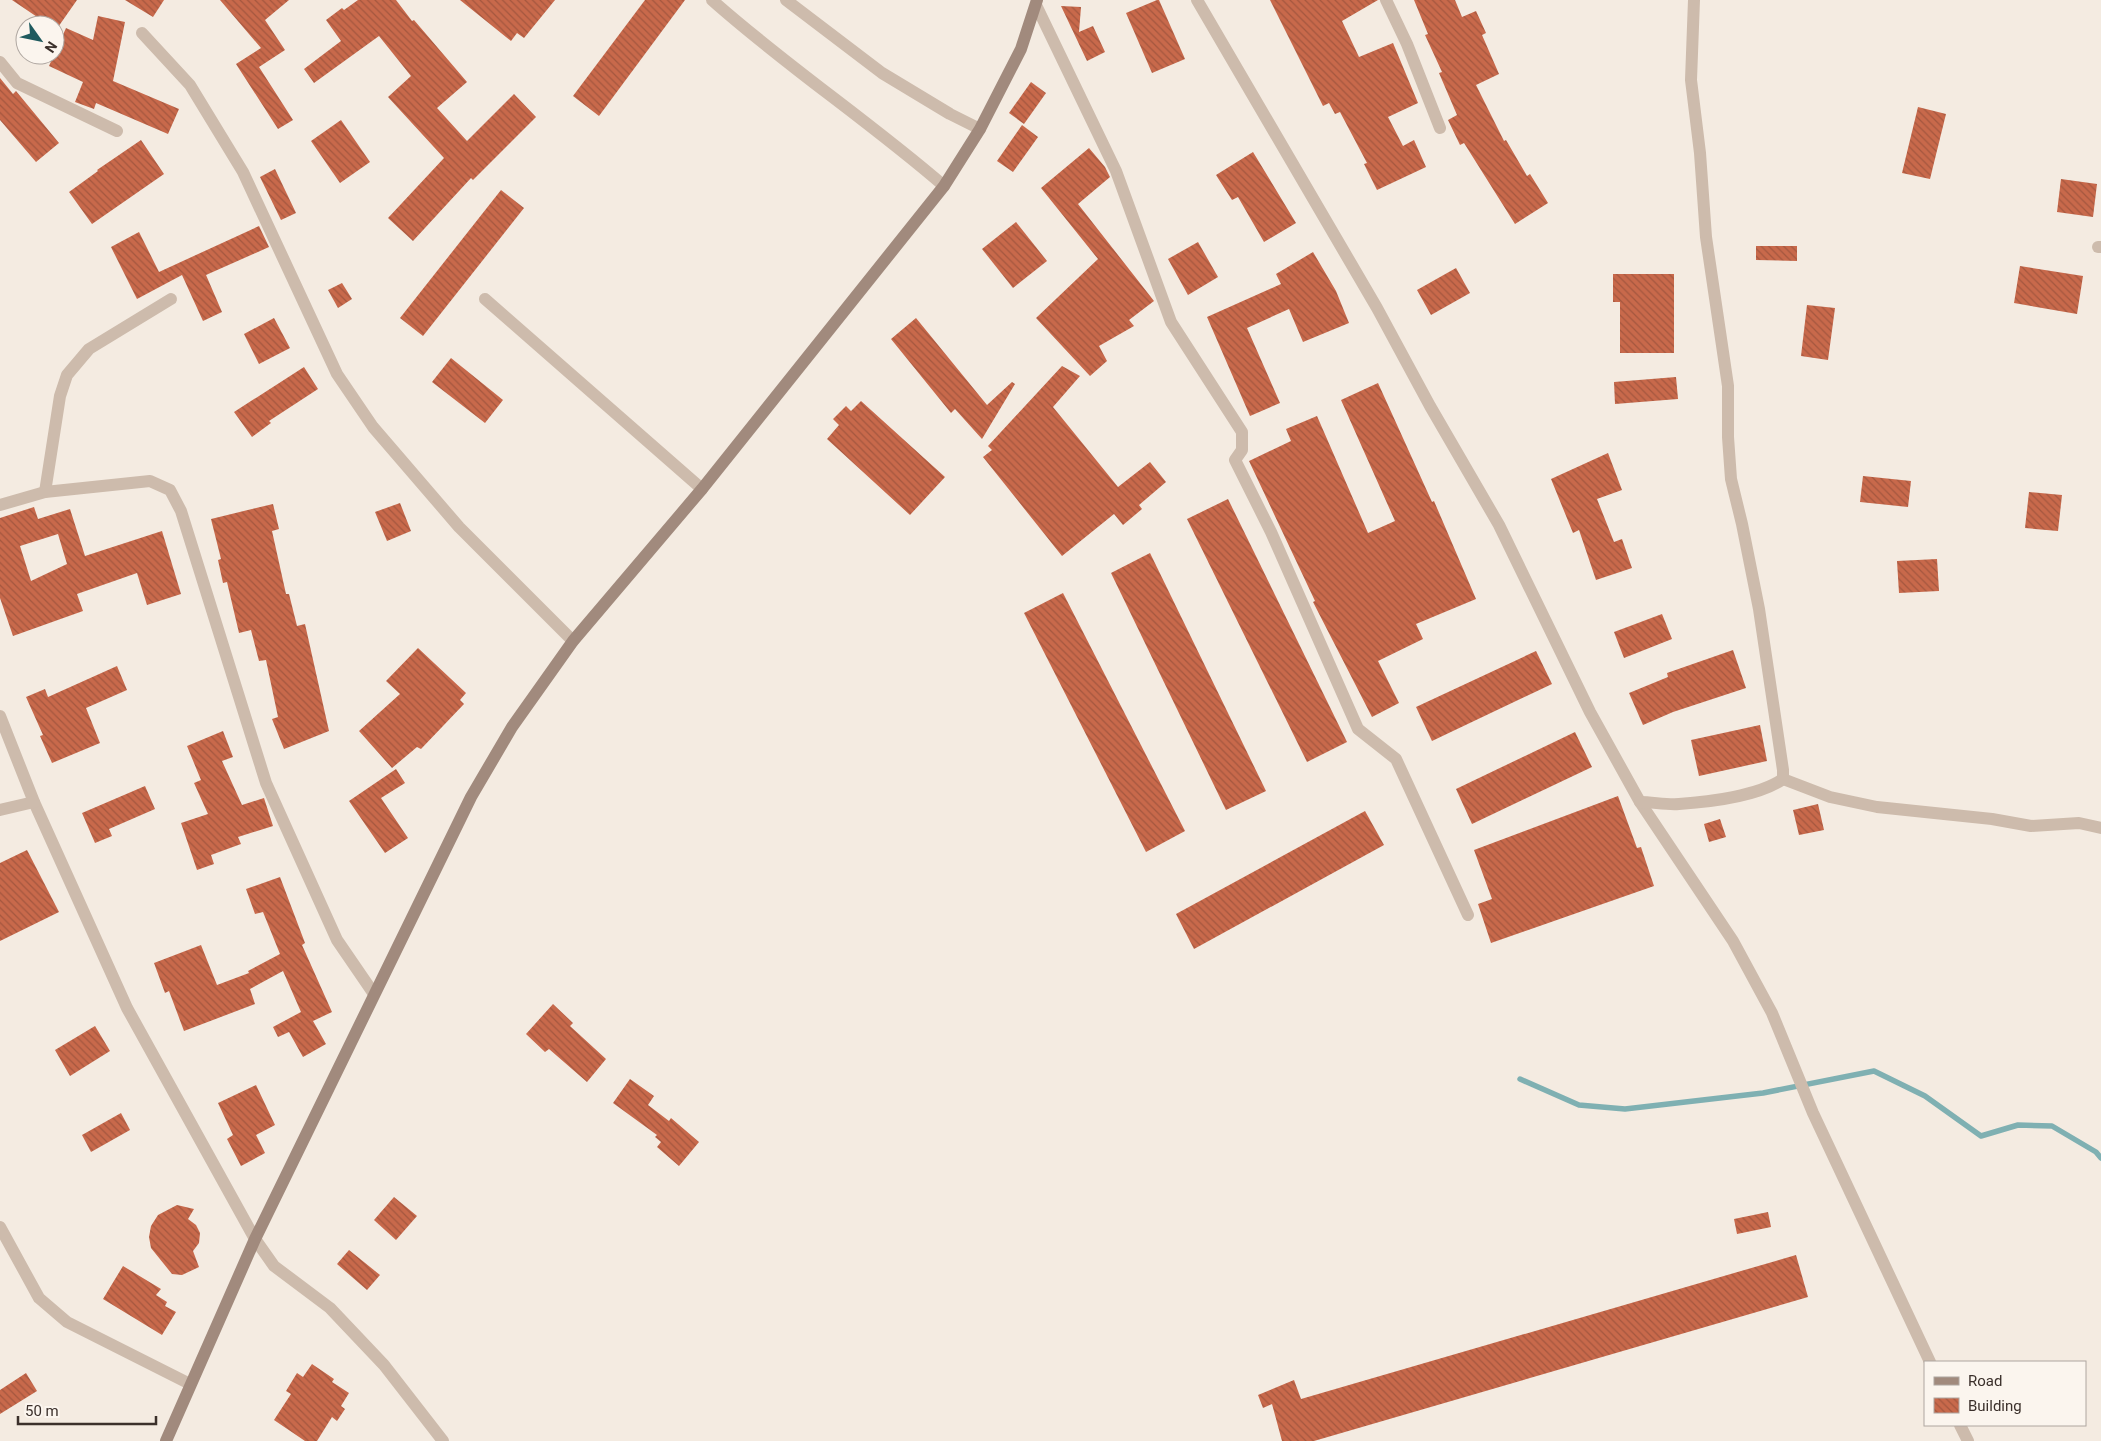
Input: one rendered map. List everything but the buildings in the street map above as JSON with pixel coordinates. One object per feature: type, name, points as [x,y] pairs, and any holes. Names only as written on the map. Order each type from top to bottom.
[{"type":"main road","points":[[166,1441],[255,1239],[471,797],[512,727],[573,641],[702,489],[944,186],[980,129],[1021,49],[1036,3]]},
{"type":"street","points":[[712,0],[743,27],[908,155],[944,186]]},
{"type":"street","points":[[786,0],[882,73],[950,114],[980,129]]},
{"type":"street","points":[[1197,0],[1377,308],[1430,406],[1499,525],[1590,712],[1640,802],[1733,941],[1772,1013],[1813,1113],[1930,1361]]},
{"type":"street","points":[[1386,0],[1407,44],[1440,128]]},
{"type":"street","points":[[1694,0],[1691,80],[1700,153],[1706,237],[1728,386],[1728,437],[1731,479],[1759,609],[1783,779]]},
{"type":"street","points":[[1036,3],[1116,171],[1172,322],[1242,432],[1242,450],[1235,460],[1271,532],[1358,730],[1396,759],[1468,915]]},
{"type":"street","points":[[142,33],[190,85],[243,172],[337,374],[372,427],[459,527],[573,641]]},
{"type":"street","points":[[0,62],[17,83],[117,131]]},
{"type":"street","points":[[45,492],[60,396],[68,375],[89,349],[171,299]]},
{"type":"street","points":[[485,300],[702,489]]},
{"type":"street","points":[[0,505],[45,492],[150,481],[170,490],[181,511],[266,783],[337,940],[374,994]]},
{"type":"street","points":[[0,716],[34,802],[127,1008],[255,1239],[274,1266],[330,1308],[384,1365],[443,1441]]},
{"type":"street","points":[[1640,802],[1678,804],[1742,795],[1767,788],[1783,779]]},
{"type":"street","points":[[1783,779],[1830,797],[1877,807],[1992,819],[2031,826],[2079,823],[2101,828]]},
{"type":"street","points":[[0,810],[34,802]]},
{"type":"street","points":[[0,1227],[39,1298],[67,1322],[190,1384]]},
{"type":"street","points":[[1960,1426],[1968,1441]]},
{"type":"waterway","points":[[1520,1079],[1579,1105],[1625,1109],[1763,1093],[1874,1071],[1925,1096],[1981,1136],[2018,1125],[2052,1126],[2096,1152],[2101,1158]]}]
